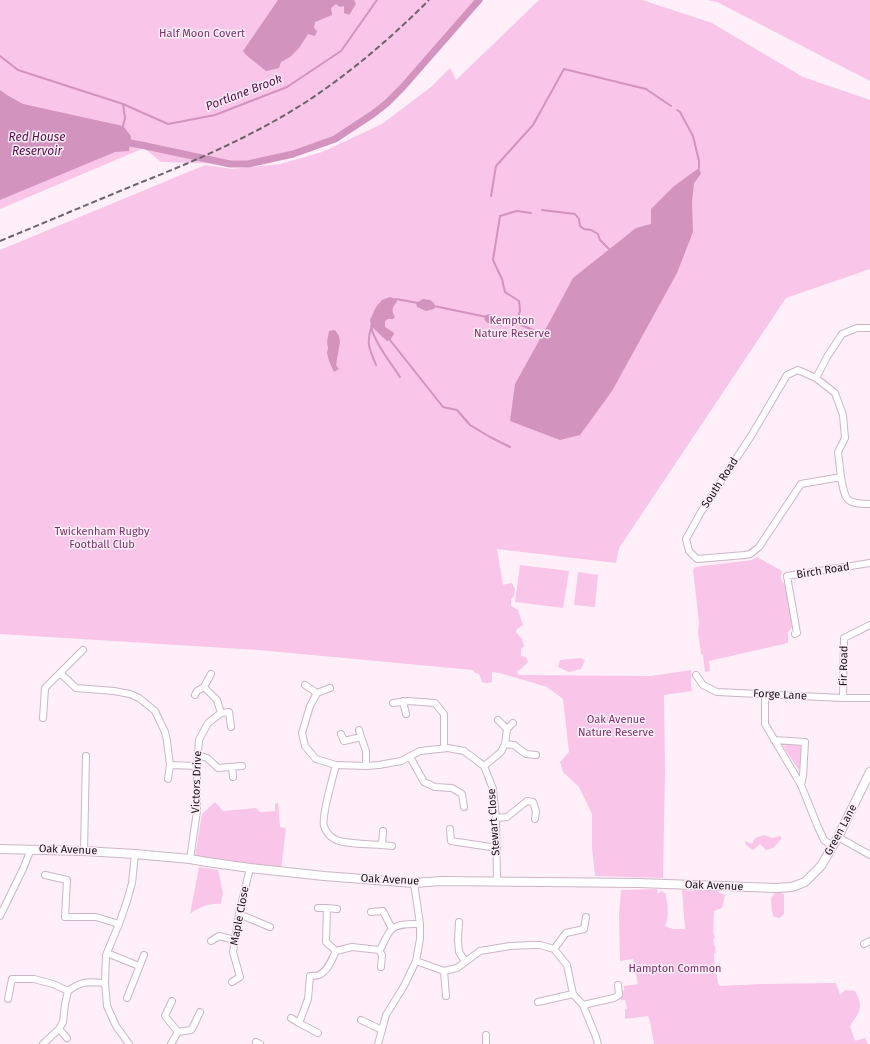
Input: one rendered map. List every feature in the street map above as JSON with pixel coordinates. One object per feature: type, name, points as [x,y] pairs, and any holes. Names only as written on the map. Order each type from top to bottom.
[{"type":"street","points":[[816,378],[827,357],[842,334],[857,328],[870,328]]},
{"type":"street","name":"South Road","points":[[841,477],[801,484],[759,547],[750,554],[697,559],[689,551],[686,539],[701,512],[751,436],[788,375],[798,370],[816,378],[835,393],[843,415],[845,438],[838,452],[844,495],[850,501],[857,504],[870,504]]},
{"type":"street","name":"Birch Road","points":[[795,634],[797,633],[787,576],[870,563]]},
{"type":"street","name":"Fir Road","points":[[843,698],[844,638],[870,625]]},
{"type":"street","points":[[43,718],[45,688],[83,650]]},
{"type":"street","points":[[60,673],[76,688],[114,691],[130,694],[139,698],[155,711],[165,732],[167,740],[170,766],[168,779]]},
{"type":"street","points":[[195,695],[197,691],[204,687],[211,674]]},
{"type":"street","name":"Forge Lane","points":[[696,675],[703,685],[717,692],[870,698]]},
{"type":"street","points":[[305,685],[317,693]]},
{"type":"street","points":[[204,687],[217,700],[221,713],[230,712],[231,727]]},
{"type":"street","points":[[330,688],[317,693],[310,706],[302,733],[305,746],[316,759],[336,765],[379,765],[400,761],[420,751],[448,748],[464,752],[484,766],[501,752],[505,744],[507,729],[513,723]]},
{"type":"street","points":[[765,695],[765,724],[801,785],[824,840],[832,846]]},
{"type":"street","points":[[393,703],[404,701],[435,703],[444,714],[444,748]]},
{"type":"street","points":[[404,701],[406,714]]},
{"type":"street","name":"Victors Drive","points":[[190,859],[197,810],[197,766],[199,740],[208,722],[221,713]]},
{"type":"street","points":[[498,720],[507,729]]},
{"type":"street","points":[[359,730],[366,751],[366,766]]},
{"type":"street","points":[[341,734],[344,741],[361,737]]},
{"type":"street","points":[[774,740],[804,742],[803,776],[801,785]]},
{"type":"street","points":[[505,744],[514,745],[526,754],[536,754]]},
{"type":"street","points":[[198,755],[207,758],[218,768],[242,766]]},
{"type":"street","points":[[84,851],[86,756]]},
{"type":"street","points":[[410,756],[424,782],[435,787],[452,788],[462,794],[464,807]]},
{"type":"street","points":[[336,765],[324,818],[324,827],[329,835],[341,842],[392,846]]},
{"type":"street","points":[[170,766],[197,766]]},
{"type":"street","name":"Stewart Close","points":[[484,766],[493,789],[496,818],[497,882]]},
{"type":"street","points":[[232,767],[233,777]]},
{"type":"street","name":"Green Lane","points":[[805,882],[821,866],[867,787],[870,772]]},
{"type":"street","points":[[496,818],[507,817],[527,801],[533,802],[536,811],[535,819]]},
{"type":"street","points":[[450,829],[452,841],[497,848]]},
{"type":"street","points":[[382,845],[383,831]]},
{"type":"street","points":[[838,837],[870,855]]},
{"type":"street","name":"Oak Avenue","points":[[0,849],[135,854],[190,859],[250,868],[324,876],[414,882],[639,883],[776,888],[792,887],[805,882]]},
{"type":"street","points":[[0,916],[31,849]]},
{"type":"street","points":[[121,1044],[128,1042],[116,1026],[107,1006],[106,955],[127,901],[132,883],[135,854]]},
{"type":"street","name":"Maple Close","points":[[232,982],[242,979],[233,952],[239,914],[250,868]]},
{"type":"street","points":[[45,876],[67,880],[65,917],[96,917],[119,924]]},
{"type":"street","points":[[378,1044],[386,1015],[404,986],[416,961],[420,939],[420,924],[414,882]]},
{"type":"street","points":[[318,908],[337,908]]},
{"type":"street","points":[[327,908],[326,942],[336,951]]},
{"type":"street","points":[[371,912],[383,911],[392,929]]},
{"type":"street","points":[[239,914],[270,927]]},
{"type":"street","points":[[554,949],[566,932],[584,929],[586,917]]},
{"type":"street","points":[[459,922],[459,952],[465,961]]},
{"type":"street","points":[[379,950],[392,929],[406,925],[420,924]]},
{"type":"street","points":[[211,941],[219,936],[235,940]]},
{"type":"street","points":[[416,961],[444,971],[456,968],[480,952],[510,946],[540,945],[554,949],[567,965],[573,994],[582,1005],[598,1044]]},
{"type":"street","points":[[336,951],[352,947],[379,950]]},
{"type":"street","points":[[379,950],[382,955],[382,967]]},
{"type":"street","points":[[299,1022],[308,999],[310,976],[319,975],[323,972],[331,964],[336,951]]},
{"type":"street","points":[[107,953],[139,966]]},
{"type":"street","points":[[127,998],[144,955]]},
{"type":"street","points":[[444,971],[446,996]]},
{"type":"street","points":[[8,999],[12,979],[34,979],[53,984],[68,991]]},
{"type":"street","points":[[43,1044],[59,1029],[63,1022],[68,991],[77,984],[86,982],[106,983]]},
{"type":"street","points":[[582,1005],[614,998],[619,995],[618,985]]},
{"type":"street","points":[[538,1002],[573,994]]},
{"type":"street","points":[[172,1001],[165,1016],[178,1032]]},
{"type":"street","points":[[178,1032],[190,1030],[194,1027],[200,1012]]},
{"type":"street","points":[[291,1018],[318,1033]]},
{"type":"street","points":[[361,1020],[382,1030]]},
{"type":"street","points":[[59,1029],[67,1038]]},
{"type":"street","points":[[171,1044],[178,1032]]},
{"type":"street","points":[[486,1035],[486,1044]]},
{"type":"green space","name":"Half Moon Covert","points":[[0,0],[479,0],[387,103],[335,139],[293,154],[248,164],[161,162],[144,148],[0,209]]},
{"type":"green space","points":[[539,0],[642,0],[712,23],[803,77],[870,100],[870,269],[786,298],[619,548],[616,563],[497,549],[503,585],[512,583],[515,589],[514,596],[511,599],[511,606],[518,610],[523,625],[517,629],[516,632],[522,639],[524,646],[521,649],[521,656],[526,657],[528,662],[517,671],[518,675],[651,676],[691,670],[692,691],[664,695],[665,772],[663,878],[595,876],[592,848],[592,814],[579,787],[563,772],[560,762],[569,752],[563,699],[547,687],[492,672],[492,682],[483,683],[479,674],[475,673],[473,670],[258,650],[0,634],[0,250],[205,165],[232,169],[280,164],[322,152],[382,124],[431,87],[450,68],[456,80]]},
{"type":"green space","points":[[707,0],[870,0],[870,81],[717,2]]},
{"type":"green space","points":[[757,557],[782,571],[781,579],[786,585],[793,626],[788,632],[788,643],[709,661],[710,671],[705,672],[698,632],[699,622],[693,570],[695,567],[752,560]]},
{"type":"green space","points":[[520,565],[569,571],[563,608],[515,602]]},
{"type":"green space","points":[[578,572],[598,575],[595,607],[574,605]]},
{"type":"green space","points":[[580,658],[585,660],[581,669],[569,672],[558,667],[560,660]]},
{"type":"green space","points":[[796,744],[802,747],[801,768],[798,769],[783,746]]},
{"type":"green space","points":[[215,802],[223,811],[256,808],[260,812],[275,811],[275,804],[278,803],[280,827],[286,828],[281,870],[195,856],[202,814]]},
{"type":"green space","points":[[764,835],[772,838],[780,836],[782,838],[773,848],[766,850],[760,844],[753,850],[746,845],[745,841],[752,844],[755,838]]},
{"type":"green space","points":[[199,867],[218,870],[223,893],[221,904],[205,906],[190,914]]},
{"type":"green space","name":"Hampton Common","points":[[657,889],[658,894],[661,891],[666,894],[668,914],[665,926],[673,929],[685,929],[682,890],[694,891],[695,889],[712,889],[725,895],[722,908],[714,911],[713,933],[715,938],[713,939],[716,953],[714,954],[715,973],[719,986],[836,983],[840,995],[845,990],[855,991],[858,997],[860,1009],[850,1026],[855,1041],[865,1038],[868,1044],[654,1044],[648,1016],[625,1019],[625,1009],[627,1009],[625,1000],[621,1000],[624,986],[638,984],[633,959],[620,961],[619,916],[621,890]]},
{"type":"green space","points":[[775,892],[784,894],[784,914],[780,918],[774,917],[772,912],[771,899]]},
{"type":"water","points":[[278,0],[354,0],[356,4],[349,15],[344,13],[344,6],[340,7],[336,4],[331,8],[332,15],[315,22],[314,28],[317,31],[315,36],[308,34],[299,48],[290,57],[281,62],[279,68],[266,71],[243,51]]},
{"type":"water","name":"Red House Reservoir","points":[[0,90],[23,104],[123,126],[131,136],[129,151],[115,152],[0,200]]},
{"type":"water","points":[[699,168],[701,174],[694,183],[692,202],[693,232],[677,273],[612,391],[580,435],[560,440],[510,421],[515,384],[573,278],[636,228],[651,224],[651,209],[674,186]]},
{"type":"water","points":[[390,297],[396,299],[397,302],[393,309],[395,317],[385,321],[385,327],[394,334],[390,340],[387,341],[371,326],[370,320],[376,307],[382,300]]},
{"type":"water","points":[[423,299],[430,300],[434,303],[434,309],[426,311],[417,307],[416,303]]},
{"type":"water","points":[[490,314],[501,317],[506,321],[506,324],[501,326],[487,323],[484,317]]},
{"type":"water","points":[[335,330],[339,336],[340,342],[336,365],[339,369],[334,372],[327,353],[329,331]]},
{"type":"waterway","name":"Portlane Brook","points":[[0,56],[18,70],[123,104],[168,124],[215,115],[287,87],[341,51],[377,0]]},
{"type":"waterway","points":[[130,143],[230,164],[248,164],[293,154],[335,139],[387,103],[479,0]]},
{"type":"waterway","points":[[491,196],[496,166],[533,125],[564,69],[646,89],[671,106]]},
{"type":"waterway","points":[[123,104],[125,118],[123,126]]},
{"type":"waterway","points":[[677,110],[680,112],[693,136],[699,161],[699,168]]},
{"type":"waterway","points":[[542,210],[575,214],[579,219],[580,226],[598,234],[600,240],[609,249]]},
{"type":"waterway","points":[[516,323],[520,311],[519,301],[505,292],[502,279],[493,260],[500,216],[517,211],[531,213]]},
{"type":"waterway","points":[[396,299],[418,303]]},
{"type":"waterway","points":[[434,306],[487,317]]},
{"type":"waterway","points":[[503,321],[516,323],[543,334]]},
{"type":"waterway","points":[[371,326],[379,345],[400,377]]},
{"type":"waterway","points":[[371,328],[369,339],[370,351],[376,365]]},
{"type":"waterway","points":[[390,340],[443,407],[457,410],[470,425],[510,447]]},
{"type":"railway","points":[[0,241],[180,166],[245,137],[265,126],[306,102],[354,67],[400,28],[429,0]]},
{"type":"park label","name":"Kempton Nature Reserve","points":[[512,327]]},
{"type":"park label","name":"Twickenham Rugby Football Club","points":[[102,538]]},
{"type":"park label","name":"Oak Avenue Nature Reserve","points":[[616,726]]}]
